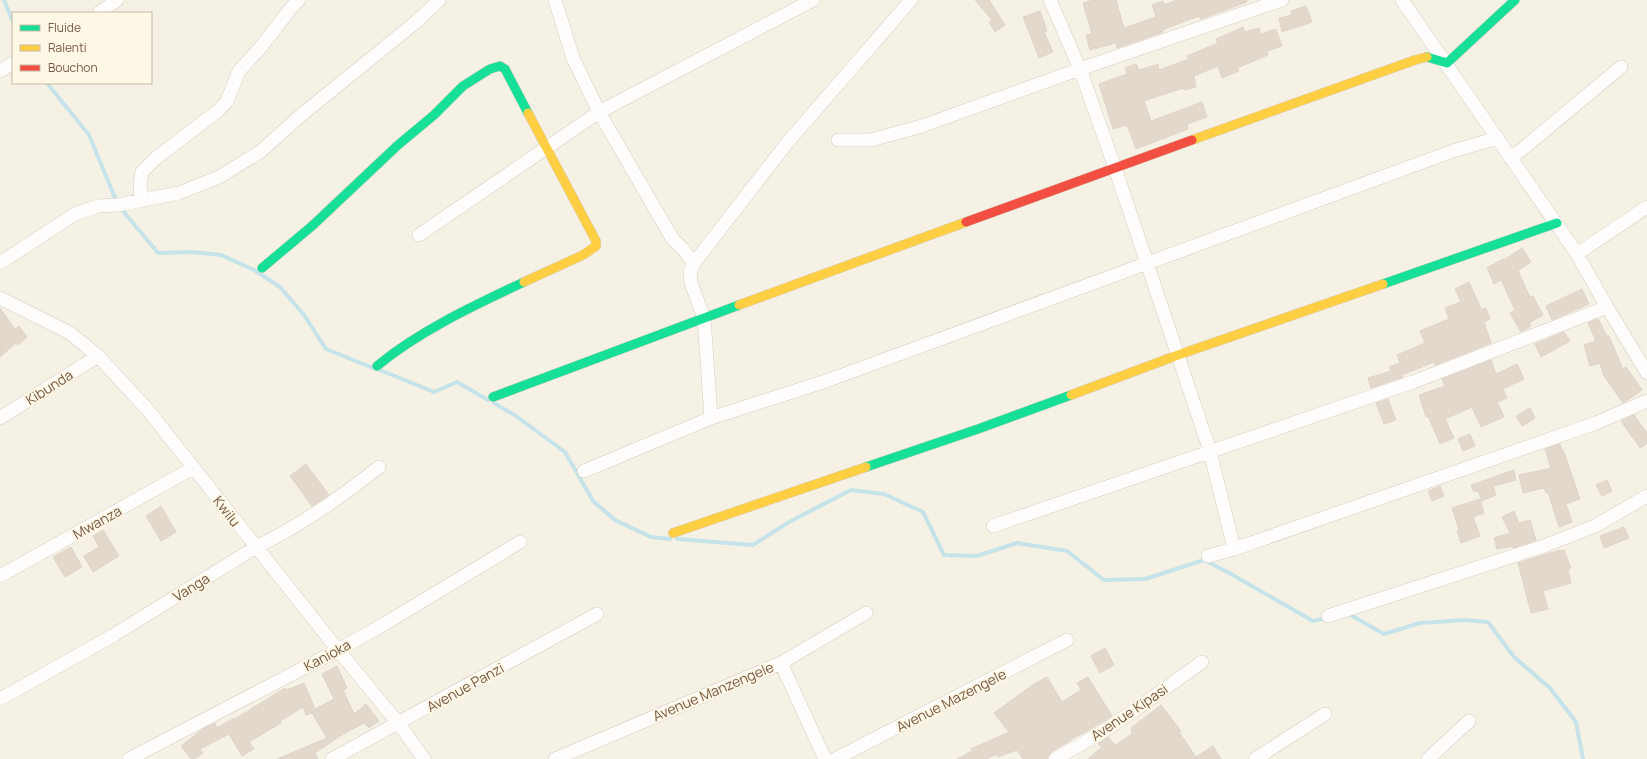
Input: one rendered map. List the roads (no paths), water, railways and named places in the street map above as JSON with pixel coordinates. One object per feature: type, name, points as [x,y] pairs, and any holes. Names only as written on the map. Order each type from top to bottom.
[{"type":"street","points":[[100,12],[117,0]]},
{"type":"street","points":[[141,200],[140,183],[142,172],[156,158],[218,110],[227,101],[240,71],[299,0]]},
{"type":"street","points":[[0,264],[75,214],[98,206],[118,205],[179,192],[219,177],[260,152],[300,116],[416,22],[439,0]]},
{"type":"street","points":[[555,0],[574,58],[599,112],[672,238],[684,249],[694,263]]},
{"type":"street","points":[[419,235],[599,112],[813,0]]},
{"type":"street","points":[[711,418],[704,318],[691,283],[690,272],[694,263],[787,143],[911,0]]},
{"type":"street","points":[[1050,0],[1080,69],[1178,355],[1210,451],[1234,549]]},
{"type":"street","points":[[838,140],[871,140],[922,126],[1080,69],[1282,0]]},
{"type":"street","points":[[1402,0],[1447,63],[1510,158],[1577,254],[1607,307],[1645,366]]},
{"type":"street","points":[[1447,63],[1515,0]]},
{"type":"street","points":[[493,397],[704,318],[1415,60],[1428,57],[1447,63]]},
{"type":"street","points":[[0,71],[12,64]]},
{"type":"street","points":[[262,268],[312,226],[398,145],[434,116],[463,86],[490,69],[500,66],[505,69],[596,241],[596,246],[583,255],[476,305],[397,349],[377,366]]},
{"type":"street","points":[[1510,158],[1621,67]]},
{"type":"street","points":[[584,471],[711,418],[826,380],[1453,151],[1498,138]]},
{"type":"street","points":[[1577,254],[1647,207]]},
{"type":"street","points":[[673,534],[978,429],[1178,355],[1556,223]]},
{"type":"street","name":"Kwilu","points":[[0,298],[70,333],[98,356],[147,409],[338,650],[399,724],[424,759]]},
{"type":"street","points":[[993,526],[1413,382],[1607,307]]},
{"type":"street","name":"Kibunda","points":[[0,418],[98,356]]},
{"type":"street","points":[[1208,556],[1234,549],[1596,423],[1647,401]]},
{"type":"street","name":"Mwanza","points":[[0,576],[193,468]]},
{"type":"street","name":"Vanga","points":[[0,699],[114,634],[256,547],[274,538],[339,499],[379,468]]},
{"type":"street","points":[[1328,616],[1544,546],[1595,526],[1647,496]]},
{"type":"street","name":"Kanioka","points":[[129,759],[338,650],[386,623],[520,542]]},
{"type":"street","name":"Avenue Manzengele","points":[[555,759],[781,663],[866,613]]},
{"type":"street","name":"Avenue Panzi","points":[[332,759],[399,724],[597,614]]},
{"type":"street","name":"Avenue Mazengele","points":[[835,759],[1067,640]]},
{"type":"street","name":"Avenue Kipasi","points":[[1054,759],[1099,734],[1202,662]]},
{"type":"street","points":[[781,663],[825,759]]},
{"type":"street","points":[[1255,759],[1326,714]]},
{"type":"street","points":[[1428,759],[1469,721]]},
{"type":"waterway","points":[[4,0],[12,20]]},
{"type":"waterway","points":[[48,84],[89,135],[118,205],[158,253],[192,252],[221,255],[254,270],[280,287],[304,315],[326,349],[373,368]]},
{"type":"waterway","points":[[380,370],[434,392],[457,382],[488,400]]},
{"type":"waterway","points":[[494,403],[516,416],[565,452],[593,501],[615,520],[651,537],[670,539]]},
{"type":"waterway","points":[[677,539],[753,545],[789,522],[851,490],[884,494],[923,512],[944,555],[977,556],[1017,543],[1067,551],[1104,580],[1145,579],[1204,560],[1313,621],[1327,618]]},
{"type":"waterway","points":[[1347,614],[1384,634],[1420,623],[1464,620],[1488,622],[1514,657],[1550,688],[1576,722],[1583,759]]}]
